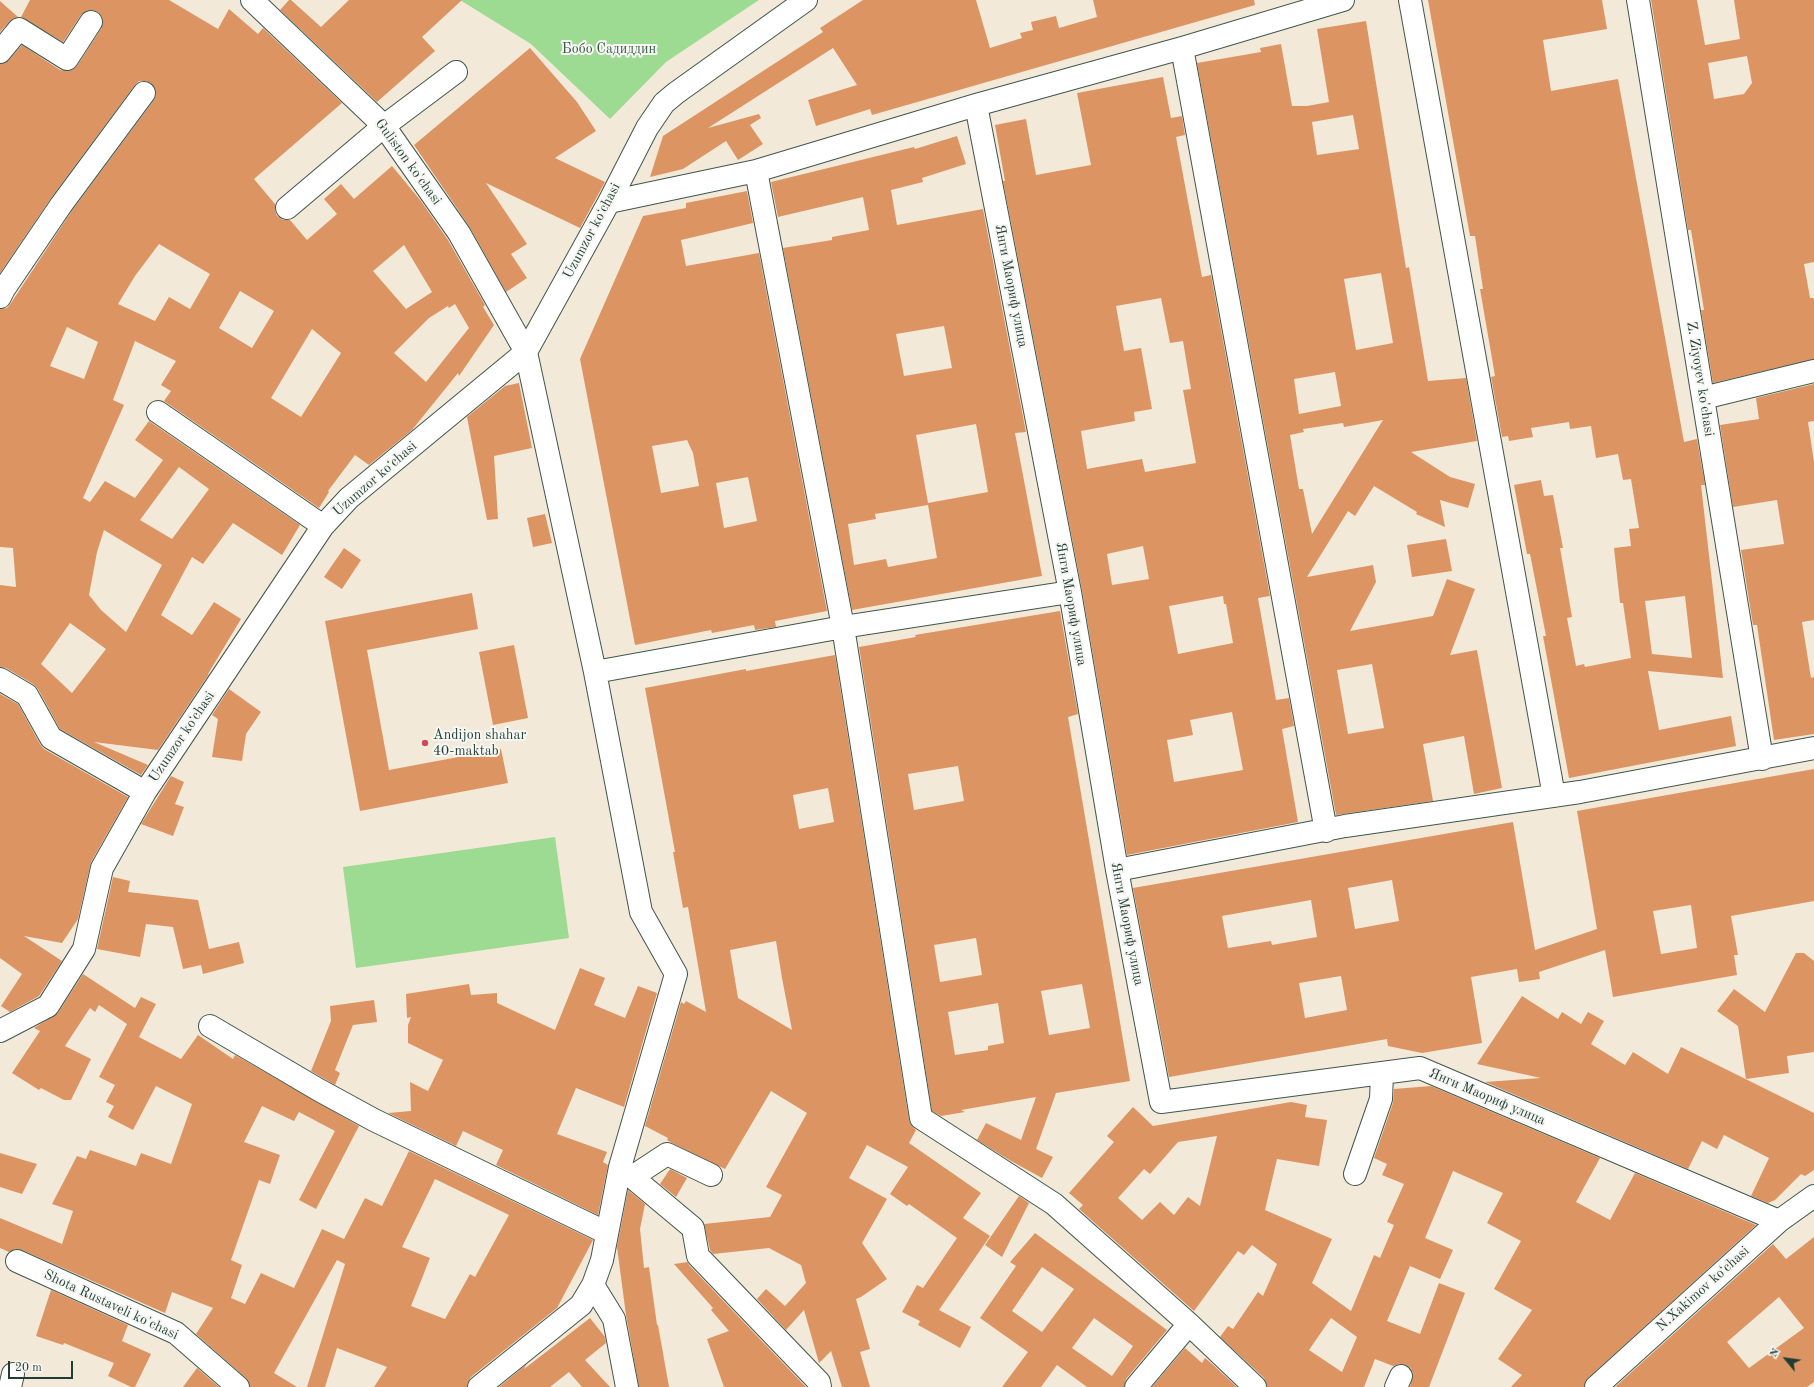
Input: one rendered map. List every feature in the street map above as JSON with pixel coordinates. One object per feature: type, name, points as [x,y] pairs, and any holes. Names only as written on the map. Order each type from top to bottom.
[{"type":"street","name":"Guliston ko'chasi","points":[[252,0],[384,126],[459,233],[526,352],[595,672],[641,912],[676,974],[626,1172],[607,1233],[602,1260],[593,1285],[581,1305],[479,1387]]},
{"type":"street","name":"Uzumzor koʻchasi","points":[[0,1031],[48,1006],[84,949],[102,868],[145,792],[322,526],[349,498],[526,352],[609,202],[647,128],[664,104],[676,93],[806,0]]},
{"type":"street","points":[[609,202],[756,171],[976,105],[1182,48],[1343,0]]},
{"type":"street","points":[[1410,0],[1554,796]]},
{"type":"street","name":"Z. Ziyoyev ko'chasi","points":[[1638,0],[1762,759]]},
{"type":"street","points":[[0,52],[19,29],[67,59],[91,22]]},
{"type":"street","points":[[1182,48],[1326,831]]},
{"type":"street","points":[[287,208],[384,126],[456,72]]},
{"type":"street","points":[[0,297],[61,205],[144,93]]},
{"type":"street","name":"Янги Маориф улица","points":[[976,105],[1070,592],[1117,870],[1161,1102],[1420,1068],[1778,1221]]},
{"type":"street","points":[[756,171],[843,627],[921,1118],[1054,1204],[1189,1324],[1255,1387]]},
{"type":"street","points":[[1703,398],[1814,371]]},
{"type":"street","points":[[158,412],[322,526]]},
{"type":"street","points":[[595,672],[843,627],[1070,592]]},
{"type":"street","points":[[0,679],[27,695],[51,738],[145,792]]},
{"type":"street","points":[[1117,870],[1326,831],[1345,826],[1554,796],[1762,759],[1814,748]]},
{"type":"street","points":[[210,1026],[318,1090],[374,1120],[607,1233]]},
{"type":"street","points":[[1355,1174],[1381,1099],[1382,1074]]},
{"type":"street","points":[[711,1175],[666,1154],[626,1172],[693,1228],[698,1256],[819,1382],[820,1387]]},
{"type":"street","name":"N.Xakimov koʻchasi","points":[[1596,1387],[1778,1221],[1814,1196]]},
{"type":"street","name":"Shota Rustaveli ko'chasi","points":[[17,1261],[176,1333],[238,1387]]},
{"type":"street","points":[[593,1285],[614,1319],[628,1387]]},
{"type":"street","points":[[1136,1387],[1189,1324]]},
{"type":"green space","name":"Бобо Садиддин","points":[[460,0],[759,0],[666,62],[610,119],[531,44]]},
{"type":"green space","points":[[555,837],[569,938],[356,968],[343,867]]},
{"type":"building","points":[[30,0],[169,0],[218,29],[229,9],[258,34],[263,28],[342,103],[254,179],[275,204],[277,216],[283,220],[290,220],[307,240],[337,214],[324,199],[341,184],[354,199],[392,166],[421,201],[448,240],[485,305],[483,307],[494,325],[459,376],[458,373],[412,430],[369,465],[355,455],[328,491],[329,492],[319,508],[164,401],[171,391],[161,385],[176,361],[135,341],[113,400],[124,405],[83,498],[90,502],[105,481],[135,498],[163,460],[135,440],[149,421],[300,525],[282,555],[233,523],[203,564],[192,557],[161,615],[192,635],[214,602],[241,619],[209,674],[158,750],[94,742],[148,765],[141,775],[60,729],[38,689],[33,684],[6,668],[0,667],[0,585],[16,587],[13,548],[0,547],[0,309],[7,308],[11,303],[71,212],[154,100],[156,94],[155,88],[151,83],[146,81],[139,81],[134,86],[51,198],[0,273],[0,64],[9,60],[22,45],[60,70],[72,70],[77,66],[101,29],[103,23],[102,17],[98,12],[92,10],[86,11],[81,15],[63,42],[21,17]],"holes":[[[159,244],[210,274],[190,309],[169,297],[155,321],[118,304],[135,276]],[[404,245],[432,292],[406,309],[373,271]],[[240,291],[274,311],[252,348],[219,328]],[[455,304],[469,328],[426,382],[394,353],[429,318],[448,306],[449,308]],[[67,327],[98,342],[84,379],[50,366]],[[312,329],[341,353],[301,417],[271,398]],[[179,467],[209,489],[172,539],[140,520]],[[104,530],[162,565],[126,632],[101,610],[89,595],[97,552]],[[70,623],[106,649],[72,693],[41,664]]]},
{"type":"building","points":[[289,0],[291,0],[321,27],[349,0],[462,0],[422,37],[435,51],[377,102],[280,10]]},
{"type":"building","points":[[863,0],[976,0],[990,48],[1022,38],[1020,33],[1033,30],[1031,22],[1056,16],[1059,28],[1097,17],[1093,0],[1254,0],[1255,5],[872,115],[870,109],[816,126],[808,100],[857,85],[833,48],[708,128],[759,114],[761,118],[750,125],[763,144],[738,160],[726,141],[683,169],[650,177],[663,136],[823,32],[820,28]]},
{"type":"building","points":[[1428,0],[1602,0],[1607,29],[1543,40],[1551,91],[1618,79],[1684,442],[1697,439],[1705,485],[1701,485],[1723,678],[1648,671],[1659,730],[1731,716],[1736,746],[1569,778],[1543,636],[1546,636],[1530,554],[1527,554],[1514,485],[1541,480],[1544,496],[1553,495],[1563,548],[1560,548],[1572,617],[1567,618],[1576,666],[1584,664],[1585,667],[1631,658],[1623,603],[1620,603],[1614,548],[1631,546],[1629,529],[1639,528],[1631,479],[1623,480],[1618,454],[1596,458],[1591,426],[1570,429],[1569,422],[1531,428],[1533,437],[1509,441],[1508,436],[1502,437],[1491,377],[1495,376],[1480,289],[1483,289],[1475,236],[1470,236]],"holes":[[[1685,596],[1692,658],[1652,654],[1645,601]]]},
{"type":"building","points":[[1651,0],[1697,0],[1705,45],[1740,39],[1734,0],[1814,0],[1814,262],[1804,264],[1810,298],[1814,298],[1814,359],[1713,383],[1701,310],[1704,310],[1691,230],[1688,230]],"holes":[[[1747,56],[1752,83],[1744,94],[1714,99],[1708,63]]]},
{"type":"building","points":[[0,1],[18,17],[10,21],[0,32]]},
{"type":"building","points":[[1366,21],[1406,268],[1409,267],[1428,381],[1466,378],[1477,441],[1411,452],[1450,477],[1475,484],[1468,508],[1440,500],[1445,527],[1416,514],[1417,512],[1374,486],[1355,516],[1348,511],[1307,577],[1373,565],[1376,582],[1350,631],[1433,616],[1447,579],[1475,589],[1450,655],[1477,650],[1502,788],[1474,794],[1464,736],[1423,744],[1433,801],[1336,815],[1197,63],[1261,52],[1260,48],[1281,44],[1292,106],[1307,106],[1329,102],[1317,29]],"holes":[[[1353,115],[1359,149],[1317,155],[1312,122]],[[1381,273],[1393,343],[1356,350],[1344,279]],[[1335,372],[1341,406],[1299,414],[1294,379]],[[1383,420],[1312,534],[1303,489],[1299,489],[1290,435],[1304,432],[1303,429],[1343,423],[1344,427]],[[1372,664],[1384,728],[1348,734],[1337,670]]]},
{"type":"building","points":[[530,48],[577,102],[596,131],[555,158],[605,182],[580,228],[486,183],[527,244],[511,254],[527,278],[506,292],[469,226],[414,145]]},
{"type":"building","points":[[1163,77],[1171,118],[1182,116],[1185,135],[1176,137],[1202,277],[1211,275],[1270,596],[1258,598],[1276,700],[1289,698],[1294,726],[1282,729],[1298,822],[1127,855],[1082,590],[1003,181],[1005,181],[995,125],[1026,119],[1036,175],[1091,165],[1077,93]],"holes":[[[1161,298],[1170,343],[1183,341],[1191,389],[1183,390],[1196,463],[1145,472],[1142,459],[1087,469],[1081,431],[1135,421],[1134,412],[1152,409],[1141,348],[1124,351],[1116,306]],[[1143,546],[1149,579],[1112,585],[1107,554]],[[1223,596],[1224,604],[1226,604],[1233,643],[1178,654],[1169,606]],[[1232,712],[1243,770],[1174,782],[1167,740],[1193,735],[1190,720]]]},
{"type":"building","points":[[957,136],[966,164],[922,178],[923,182],[891,190],[897,225],[983,209],[1026,432],[1015,433],[1042,576],[852,610],[783,248],[832,240],[832,237],[869,230],[863,197],[778,217],[771,182],[914,147],[915,149]],"holes":[[[944,326],[952,368],[904,376],[896,334]],[[976,424],[988,492],[928,503],[916,435]],[[928,505],[937,558],[888,567],[886,559],[854,565],[848,524],[876,519],[875,514]]]},
{"type":"building","points":[[747,191],[753,223],[681,240],[686,266],[759,253],[827,611],[775,621],[776,627],[755,630],[754,625],[712,633],[711,630],[635,645],[580,359],[643,216],[686,208],[686,203]],"holes":[[[687,440],[693,453],[699,486],[661,493],[652,446]],[[748,477],[757,521],[724,528],[716,483]]]},
{"type":"building","points":[[519,383],[532,448],[494,456],[498,519],[487,520],[467,417],[505,386]]},
{"type":"building","points":[[1814,384],[1814,421],[1808,422],[1814,462],[1814,620],[1802,622],[1811,678],[1814,677],[1814,734],[1774,740],[1757,625],[1753,625],[1741,550],[1784,544],[1777,500],[1733,507],[1720,425],[1759,419],[1756,398]]},
{"type":"building","points":[[545,514],[552,543],[533,547],[527,518]]},
{"type":"building","points":[[1446,539],[1452,571],[1412,577],[1407,545]]},
{"type":"building","points":[[344,548],[361,560],[342,589],[324,577]]},
{"type":"building","points":[[472,593],[478,629],[367,650],[389,770],[501,749],[508,783],[360,811],[325,621]]},
{"type":"building","points":[[1060,611],[1078,714],[1068,717],[1130,1081],[1056,1093],[1036,1149],[1053,1157],[1042,1178],[977,1140],[986,1123],[1021,1140],[1036,1097],[961,1110],[965,1112],[941,1116],[932,1111],[859,647],[916,637],[915,635]],"holes":[[[958,766],[964,801],[914,810],[908,774]],[[976,938],[982,975],[940,982],[934,945]],[[1082,984],[1090,1028],[1049,1035],[1041,991]],[[998,1003],[1004,1043],[988,1046],[988,1050],[955,1055],[948,1012]]]},
{"type":"building","points":[[514,645],[528,718],[493,725],[479,652]]},
{"type":"building","points":[[835,655],[909,1120],[911,1125],[916,1130],[909,1143],[981,1193],[963,1218],[990,1236],[939,1310],[971,1327],[960,1348],[918,1325],[920,1321],[902,1312],[917,1285],[923,1288],[957,1238],[909,1204],[907,1206],[890,1194],[908,1167],[867,1145],[849,1178],[887,1199],[862,1243],[887,1279],[856,1299],[870,1349],[860,1352],[870,1387],[842,1387],[831,1351],[819,1363],[804,1310],[786,1330],[757,1299],[766,1289],[785,1306],[806,1283],[801,1265],[769,1248],[713,1254],[710,1250],[704,1224],[770,1217],[782,1195],[766,1187],[807,1113],[771,1091],[725,1169],[672,1143],[667,1140],[668,1138],[645,1126],[681,1002],[684,1004],[686,1001],[706,1012],[688,907],[683,908],[673,852],[675,852],[645,688],[746,669],[746,671]],"holes":[[[828,788],[834,822],[799,829],[793,795]],[[776,941],[782,978],[792,1030],[738,998],[730,950]]]},
{"type":"building","points":[[229,689],[261,712],[246,734],[242,761],[212,757],[218,719],[212,715]]},
{"type":"building","points":[[0,694],[18,704],[44,749],[128,797],[91,862],[78,919],[62,943],[24,936],[62,961],[39,996],[10,1012],[1,1006],[22,974],[0,958]]},
{"type":"building","points":[[1814,769],[1814,901],[1731,916],[1738,955],[1734,955],[1737,975],[1613,997],[1605,950],[1539,972],[1540,979],[1519,982],[1517,969],[1471,977],[1482,1043],[1422,1053],[1388,1046],[1387,1039],[1169,1077],[1133,888],[1513,822],[1535,950],[1597,929],[1577,811]],"holes":[[[1392,880],[1399,921],[1355,929],[1348,888]],[[1311,900],[1317,937],[1272,945],[1271,941],[1228,948],[1222,916]],[[1691,905],[1697,948],[1661,954],[1653,911]],[[1341,976],[1347,1010],[1305,1018],[1299,983]]]},
{"type":"building","points":[[171,776],[184,782],[175,804],[184,807],[173,836],[141,824]]},
{"type":"building","points":[[113,877],[130,881],[128,892],[198,900],[209,949],[239,942],[244,963],[203,974],[201,965],[183,969],[173,927],[146,924],[140,957],[97,949]]},
{"type":"building","points":[[1796,953],[1804,953],[1814,961],[1814,1052],[1787,1056],[1789,1073],[1746,1079],[1738,1026],[1717,1011],[1734,989],[1765,1012]]},
{"type":"building","points":[[580,968],[605,978],[594,1005],[625,1018],[638,986],[657,993],[624,1107],[576,1088],[557,1134],[607,1152],[603,1162],[608,1165],[598,1215],[496,1165],[503,1150],[463,1131],[456,1146],[388,1113],[411,1111],[410,1082],[428,1091],[443,1060],[408,1043],[408,1025],[411,1017],[407,1018],[406,994],[469,984],[471,995],[497,993],[497,1003],[555,1030]]},
{"type":"building","points":[[83,974],[135,1008],[141,997],[156,1004],[139,1037],[181,1059],[198,1035],[233,1059],[235,1055],[359,1126],[316,1209],[299,1200],[335,1131],[299,1112],[294,1121],[262,1106],[244,1142],[280,1155],[270,1184],[259,1180],[231,1260],[242,1265],[231,1298],[245,1304],[261,1273],[294,1288],[322,1229],[344,1239],[365,1198],[382,1206],[409,1151],[593,1240],[557,1308],[471,1377],[467,1387],[374,1387],[387,1367],[337,1348],[325,1387],[307,1387],[345,1264],[337,1260],[274,1373],[297,1387],[250,1387],[246,1378],[196,1334],[213,1308],[172,1292],[165,1313],[22,1250],[15,1249],[9,1252],[0,1248],[0,1218],[62,1244],[73,1211],[52,1204],[77,1156],[86,1159],[90,1150],[136,1166],[141,1153],[171,1164],[192,1104],[156,1086],[133,1130],[108,1117],[114,1106],[106,1102],[115,1085],[99,1077],[127,1024],[99,1005],[95,1012],[90,1008],[65,1046],[91,1059],[71,1100],[64,1100],[41,1088],[39,1090],[12,1073],[40,1031],[34,1028],[58,1013]],"holes":[[[435,1179],[509,1215],[475,1277],[470,1274],[445,1319],[411,1306],[430,1258],[402,1247]]]},
{"type":"building","points":[[1522,996],[1558,1019],[1562,1012],[1581,1024],[1588,1012],[1604,1021],[1591,1044],[1625,1065],[1633,1052],[1668,1074],[1681,1047],[1814,1113],[1814,1170],[1805,1176],[1801,1174],[1775,1200],[1768,1203],[1751,1196],[1769,1158],[1724,1135],[1717,1149],[1702,1141],[1688,1169],[1485,1082],[1541,1078],[1477,1064]]},
{"type":"building","points":[[374,1000],[377,1022],[353,1025],[335,1070],[340,1073],[335,1085],[311,1071],[331,1021],[330,1006]]},
{"type":"building","points":[[1431,1086],[1600,1158],[1576,1202],[1610,1220],[1635,1173],[1756,1225],[1588,1378],[1584,1387],[1511,1387],[1522,1375],[1498,1359],[1532,1310],[1494,1289],[1521,1241],[1487,1223],[1503,1193],[1453,1171],[1425,1238],[1453,1250],[1440,1279],[1410,1266],[1387,1321],[1420,1334],[1439,1283],[1465,1293],[1429,1387],[1410,1387],[1413,1374],[1411,1368],[1406,1365],[1399,1364],[1393,1366],[1375,1359],[1364,1387],[1267,1387],[1264,1378],[1220,1337],[1228,1326],[1233,1329],[1258,1292],[1263,1296],[1277,1264],[1252,1245],[1244,1255],[1238,1251],[1194,1311],[1079,1209],[1083,1205],[1069,1193],[1114,1142],[1107,1136],[1133,1107],[1153,1126],[1291,1102],[1307,1105],[1305,1117],[1327,1120],[1319,1166],[1277,1159],[1265,1210],[1332,1239],[1312,1283],[1351,1311],[1374,1255],[1380,1258],[1394,1225],[1387,1222],[1404,1184],[1382,1175],[1387,1164],[1374,1158],[1393,1103],[1394,1089]],"holes":[[[1217,1136],[1200,1206],[1188,1197],[1174,1215],[1160,1202],[1142,1220],[1118,1198],[1144,1169],[1150,1174],[1178,1142]],[[1331,1318],[1357,1337],[1342,1372],[1309,1350]]]},
{"type":"building","points":[[0,1153],[37,1164],[22,1194],[0,1187]]},
{"type":"building","points":[[670,1169],[687,1178],[676,1197],[660,1184]]},
{"type":"building","points":[[628,1190],[645,1204],[640,1229],[644,1268],[649,1267],[657,1325],[669,1387],[639,1387],[626,1315],[617,1247]]},
{"type":"building","points":[[1019,1196],[1029,1203],[1002,1257],[985,1245]]},
{"type":"building","points":[[1035,1233],[1167,1330],[1126,1379],[1124,1387],[1087,1387],[1057,1365],[1041,1387],[1002,1387],[1028,1352],[980,1318],[1016,1266],[1010,1262]],"holes":[[[1042,1267],[1074,1289],[1042,1332],[1012,1311]],[[1094,1318],[1133,1346],[1112,1376],[1072,1348]]]},
{"type":"building","points":[[1814,1237],[1814,1382],[1807,1387],[1615,1387],[1773,1244],[1786,1259]],"holes":[[[1779,1297],[1804,1328],[1749,1368],[1727,1342]]]},
{"type":"building","points":[[688,1262],[689,1265],[806,1387],[724,1387],[707,1339],[729,1331],[711,1310],[713,1308],[674,1264]]},
{"type":"building","points":[[51,1290],[128,1325],[122,1341],[151,1354],[135,1387],[131,1387],[108,1376],[114,1363],[64,1343],[63,1345],[36,1336]]},
{"type":"building","points":[[590,1318],[605,1337],[606,1343],[585,1360],[610,1387],[582,1387],[569,1372],[550,1387],[499,1387],[527,1364],[524,1369]]},
{"type":"building","points":[[1185,1348],[1202,1363],[1205,1358],[1237,1387],[1152,1387]]},
{"type":"building","points":[[197,1368],[219,1387],[183,1387]]},
{"type":"place","name":"Andijon shahar 40-maktab","points":[[425,743]]}]
